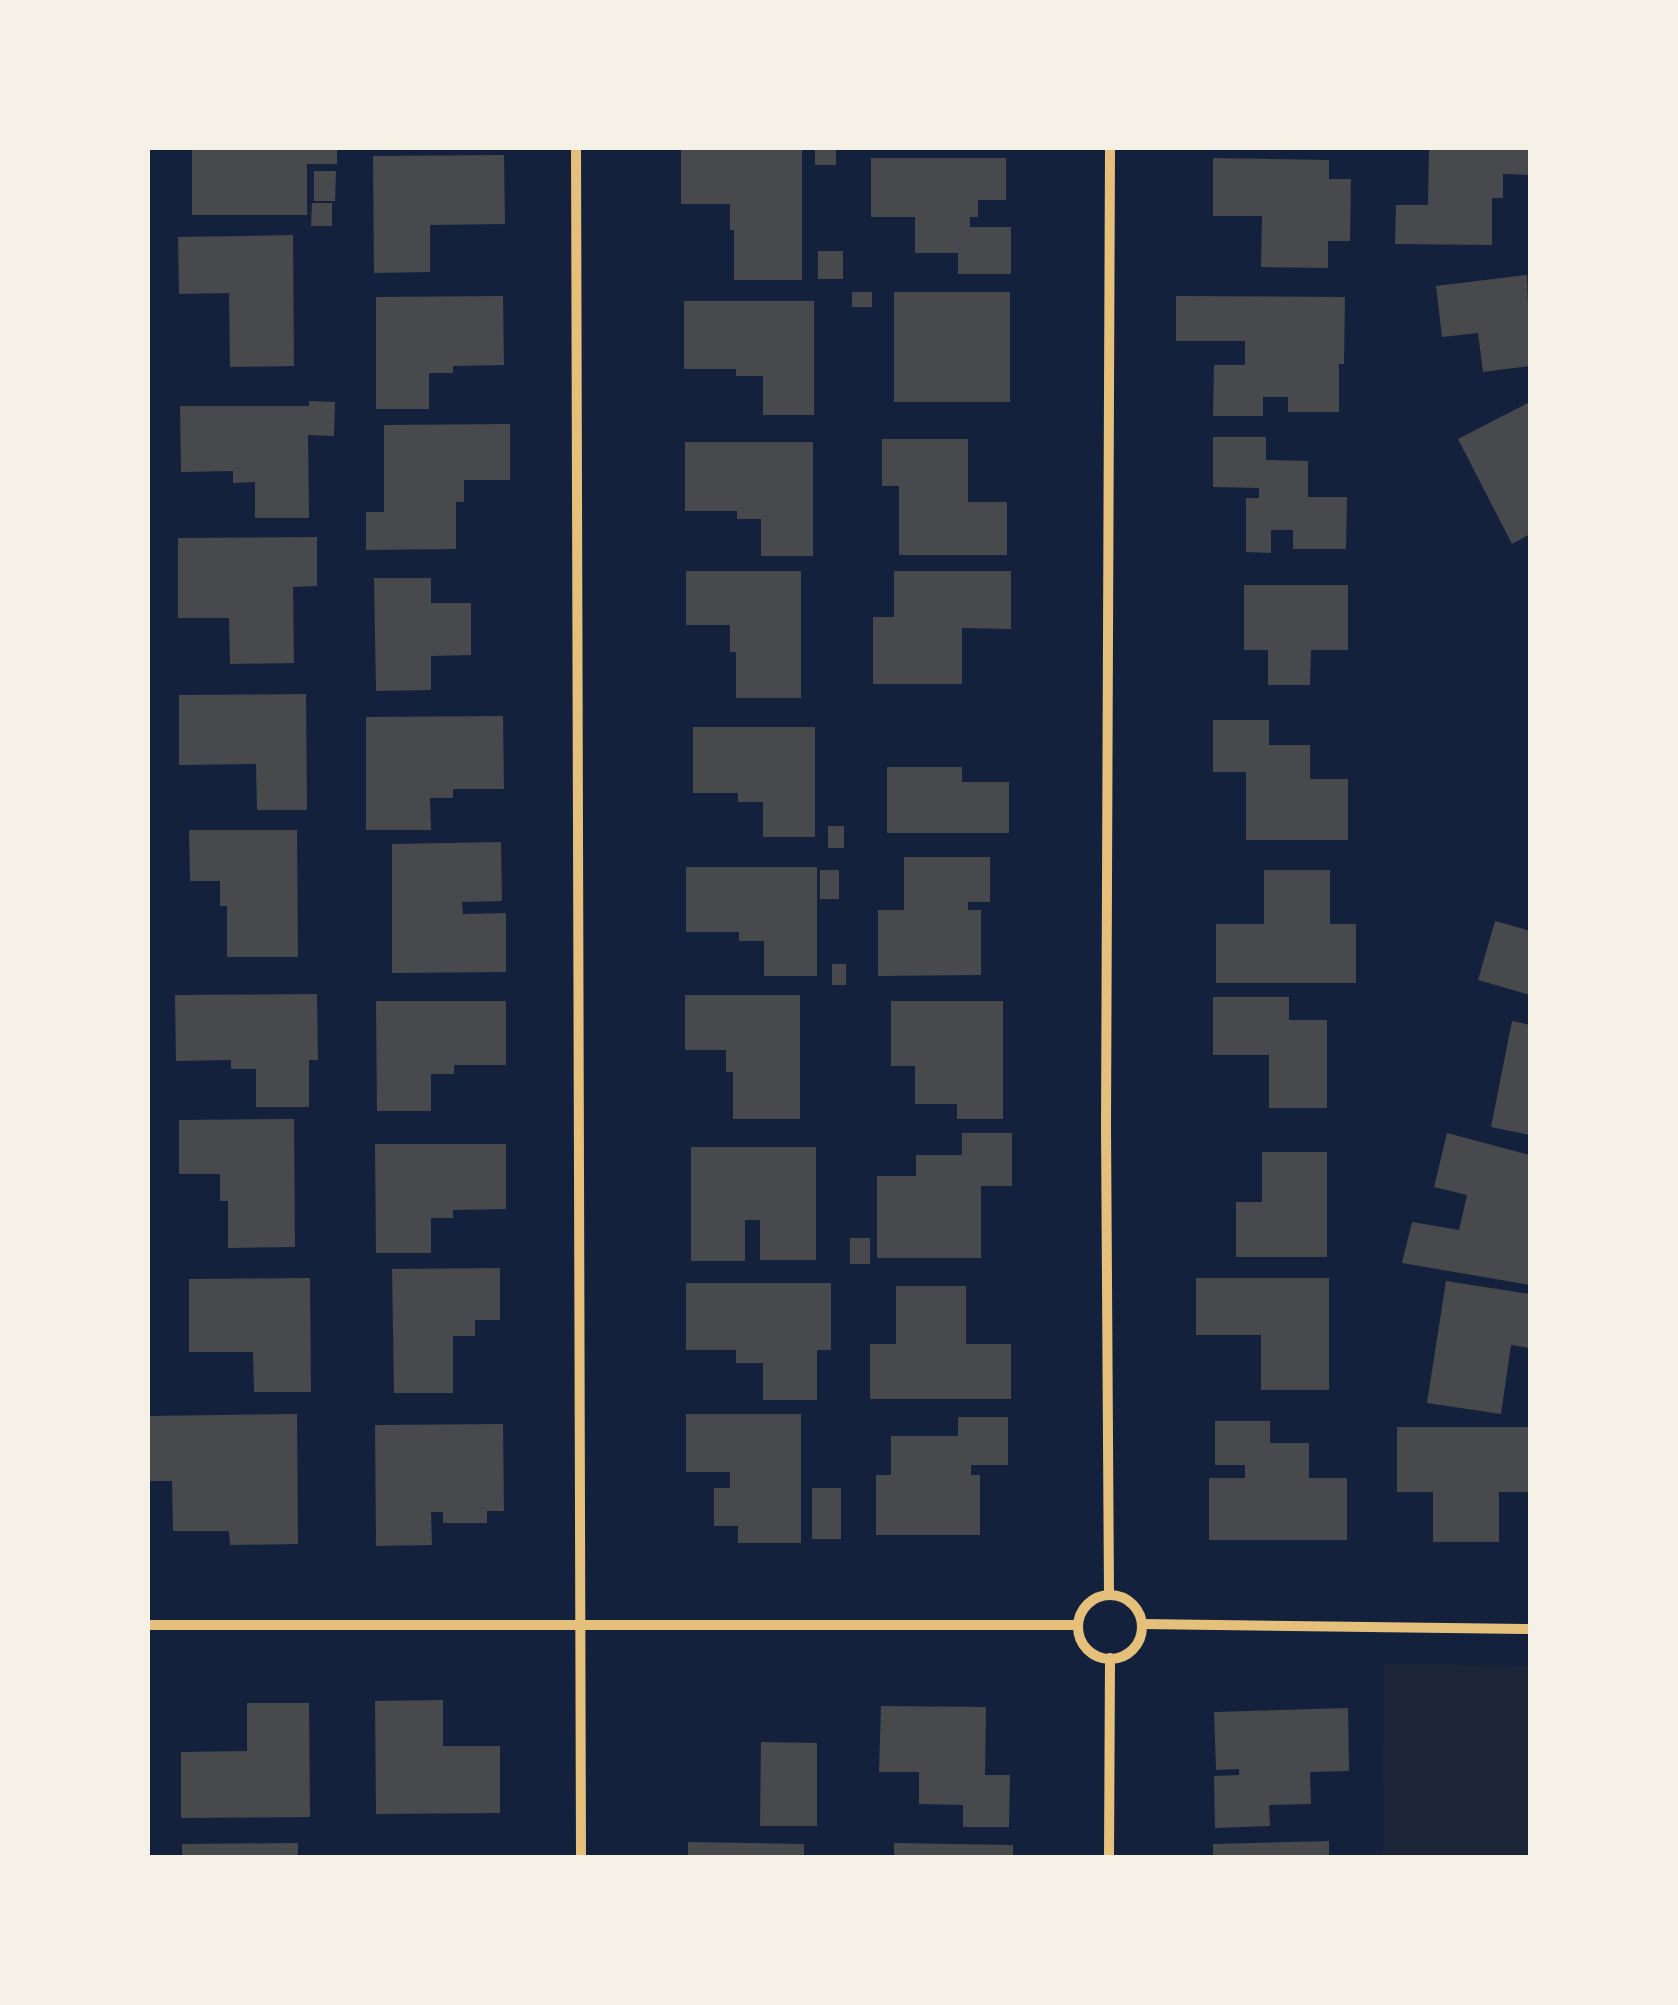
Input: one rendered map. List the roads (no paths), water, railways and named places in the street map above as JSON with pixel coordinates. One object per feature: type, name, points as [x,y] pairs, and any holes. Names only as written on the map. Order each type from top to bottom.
[{"type":"street","points":[[576,148],[581,1858]]},
{"type":"street","points":[[1109,1595],[1106,1126],[1110,148]]},
{"type":"street","points":[[1109,1595],[1128,1600],[1140,1614],[1142,1624],[1142,1634],[1130,1652],[1110,1658],[1091,1652],[1078,1625],[1085,1608],[1100,1596],[1109,1595]]},
{"type":"street","points":[[1142,1624],[1530,1629]]},
{"type":"street","points":[[148,1625],[1078,1625]]},
{"type":"street","points":[[1109,1858],[1110,1658]]}]
